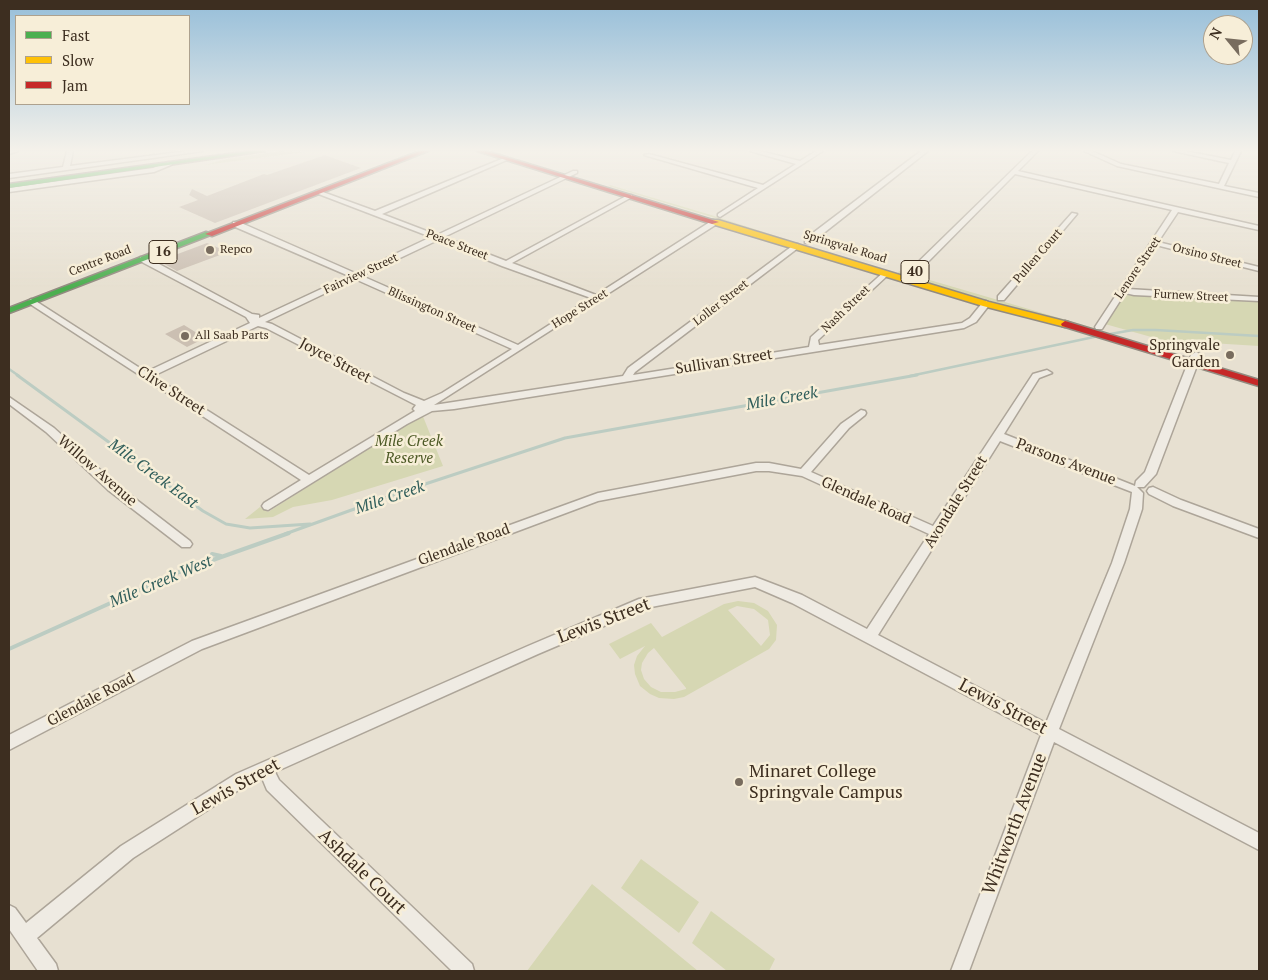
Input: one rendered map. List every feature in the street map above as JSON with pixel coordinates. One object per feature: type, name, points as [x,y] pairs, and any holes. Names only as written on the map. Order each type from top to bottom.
[{"type":"main road","name":"Centre Road","points":[[9,311],[306,197]]},
{"type":"main road","name":"Springvale Road","points":[[633,197],[808,241],[914,272],[1096,329],[1117,340],[1259,374]]},
{"type":"main road","name":"Springvale Road","points":[[645,197],[718,219],[795,246],[986,304],[1132,337],[1259,383]]},
{"type":"main road","points":[[795,246],[808,241]]},
{"type":"street","name":"Peace Street","points":[[330,197],[597,298]]},
{"type":"street","points":[[375,214],[413,197]]},
{"type":"street","name":"Fairview Street","points":[[147,375],[263,323],[355,276],[523,197]]},
{"type":"street","points":[[505,264],[629,197]]},
{"type":"street","name":"Hope Street","points":[[268,506],[597,298],[750,197]]},
{"type":"street","points":[[808,241],[866,197]]},
{"type":"street","points":[[914,272],[989,197]]},
{"type":"street","points":[[1122,197],[1259,228]]},
{"type":"street","name":"Lenore Street","points":[[1096,329],[1176,209]]},
{"type":"street","name":"Pullen Court","points":[[1001,298],[1074,214]]},
{"type":"street","name":"Blissington Street","points":[[236,224],[518,348]]},
{"type":"street","name":"Orsino Street","points":[[1155,243],[1259,269]]},
{"type":"street","name":"Loller Street","points":[[627,378],[631,370],[647,360],[795,246]]},
{"type":"street","name":"Joyce Street","points":[[143,259],[250,316],[252,320],[263,323],[424,407]]},
{"type":"street","name":"Nash Street","points":[[814,348],[814,340],[884,273]]},
{"type":"street","name":"Furnew Street","points":[[1123,290],[1134,293],[1259,299]]},
{"type":"street","name":"Clive Street","points":[[31,302],[309,480]]},
{"type":"street","name":"Sullivan Street","points":[[424,407],[454,406],[964,325],[973,320],[986,304]]},
{"type":"street","points":[[1144,491],[1194,359]]},
{"type":"street","points":[[645,375],[643,367],[647,360]]},
{"type":"street","name":"Avondale Street","points":[[869,637],[1036,376],[1047,373]]},
{"type":"street","name":"Willow Avenue","points":[[9,400],[55,435],[112,487],[186,544]]},
{"type":"street","points":[[804,473],[844,426],[862,413]]},
{"type":"street","name":"Parsons Avenue","points":[[998,436],[1259,534]]},
{"type":"street","name":"Glendale Road","points":[[9,744],[197,645],[584,500],[760,466],[804,473],[937,533]]},
{"type":"street","name":"Whitworth Avenue","points":[[960,971],[1050,732],[1118,563],[1144,491]]},
{"type":"street","name":"Lewis Street","points":[[25,936],[127,852],[242,779],[644,603],[755,582],[797,599],[1259,842]]},
{"type":"street","name":"Ashdale Court","points":[[266,768],[273,786],[465,971]]},
{"type":"street","points":[[9,914],[50,971]]},
{"type":"green space","points":[[644,197],[711,215],[792,241]]},
{"type":"green space","points":[[899,271],[1097,329],[1093,330],[897,274]]},
{"type":"green space","points":[[1125,295],[1259,302],[1259,346],[1162,340],[1105,324]]},
{"type":"green space","name":"Mile Creek Reserve","points":[[422,414],[443,466],[332,500],[293,507],[273,517],[245,519],[260,507],[268,512]]},
{"type":"green space","points":[[738,601],[754,603],[768,611],[777,625],[776,640],[769,649],[684,697],[674,699],[659,698],[640,686],[635,674],[634,665],[637,656],[645,646],[620,659],[609,644],[651,623],[662,637],[724,604]],"holes":[[[737,606],[754,609],[768,620],[770,635],[761,646],[728,610]],[[654,648],[686,688],[686,689],[675,692],[661,692],[651,687],[644,679],[641,670],[642,663],[648,653]]]},
{"type":"green space","points":[[641,859],[699,902],[679,933],[621,888]]},
{"type":"green space","points":[[592,884],[698,971],[527,971]]},
{"type":"green space","points":[[711,911],[775,959],[769,971],[727,971],[692,943]]},
{"type":"building","points":[[192,197],[285,197],[215,223],[179,207],[198,200]]},
{"type":"building","points":[[207,243],[228,252],[177,271],[159,261]]},
{"type":"building","name":"All Saab Parts","points":[[184,325],[205,338],[187,347],[165,334]]},
{"type":"waterway","name":"Mile Creek","points":[[1110,334],[1133,330],[1156,330],[1259,336]]},
{"type":"waterway","name":"Mile Creek","points":[[910,376],[1094,337]]},
{"type":"waterway","name":"Mile Creek East","points":[[9,369],[19,376]]},
{"type":"waterway","name":"Mile Creek East","points":[[17,375],[203,511],[226,524],[250,528],[310,524]]},
{"type":"waterway","name":"Mile Creek","points":[[285,534],[407,490],[565,438],[917,375]]},
{"type":"waterway","name":"Mile Creek West","points":[[9,649],[179,572],[289,533]]},
{"type":"waterway","name":"Mile Creek West","points":[[212,554],[221,556]]},
{"type":"traffic: fast","points":[[9,311],[209,234]]},
{"type":"traffic: slow","points":[[715,222],[986,304],[1065,324]]},
{"type":"traffic: jam","points":[[209,234],[306,197]]},
{"type":"traffic: jam","points":[[631,197],[715,222]]},
{"type":"traffic: jam","points":[[1065,324],[1259,383]]},
{"type":"place","name":"Repco","points":[[210,250]]},
{"type":"place","name":"All Saab Parts","points":[[185,336]]},
{"type":"place","name":"Springvale Garden","points":[[1230,355]]},
{"type":"place","name":"Minaret College Springvale Campus","points":[[739,782]]}]
